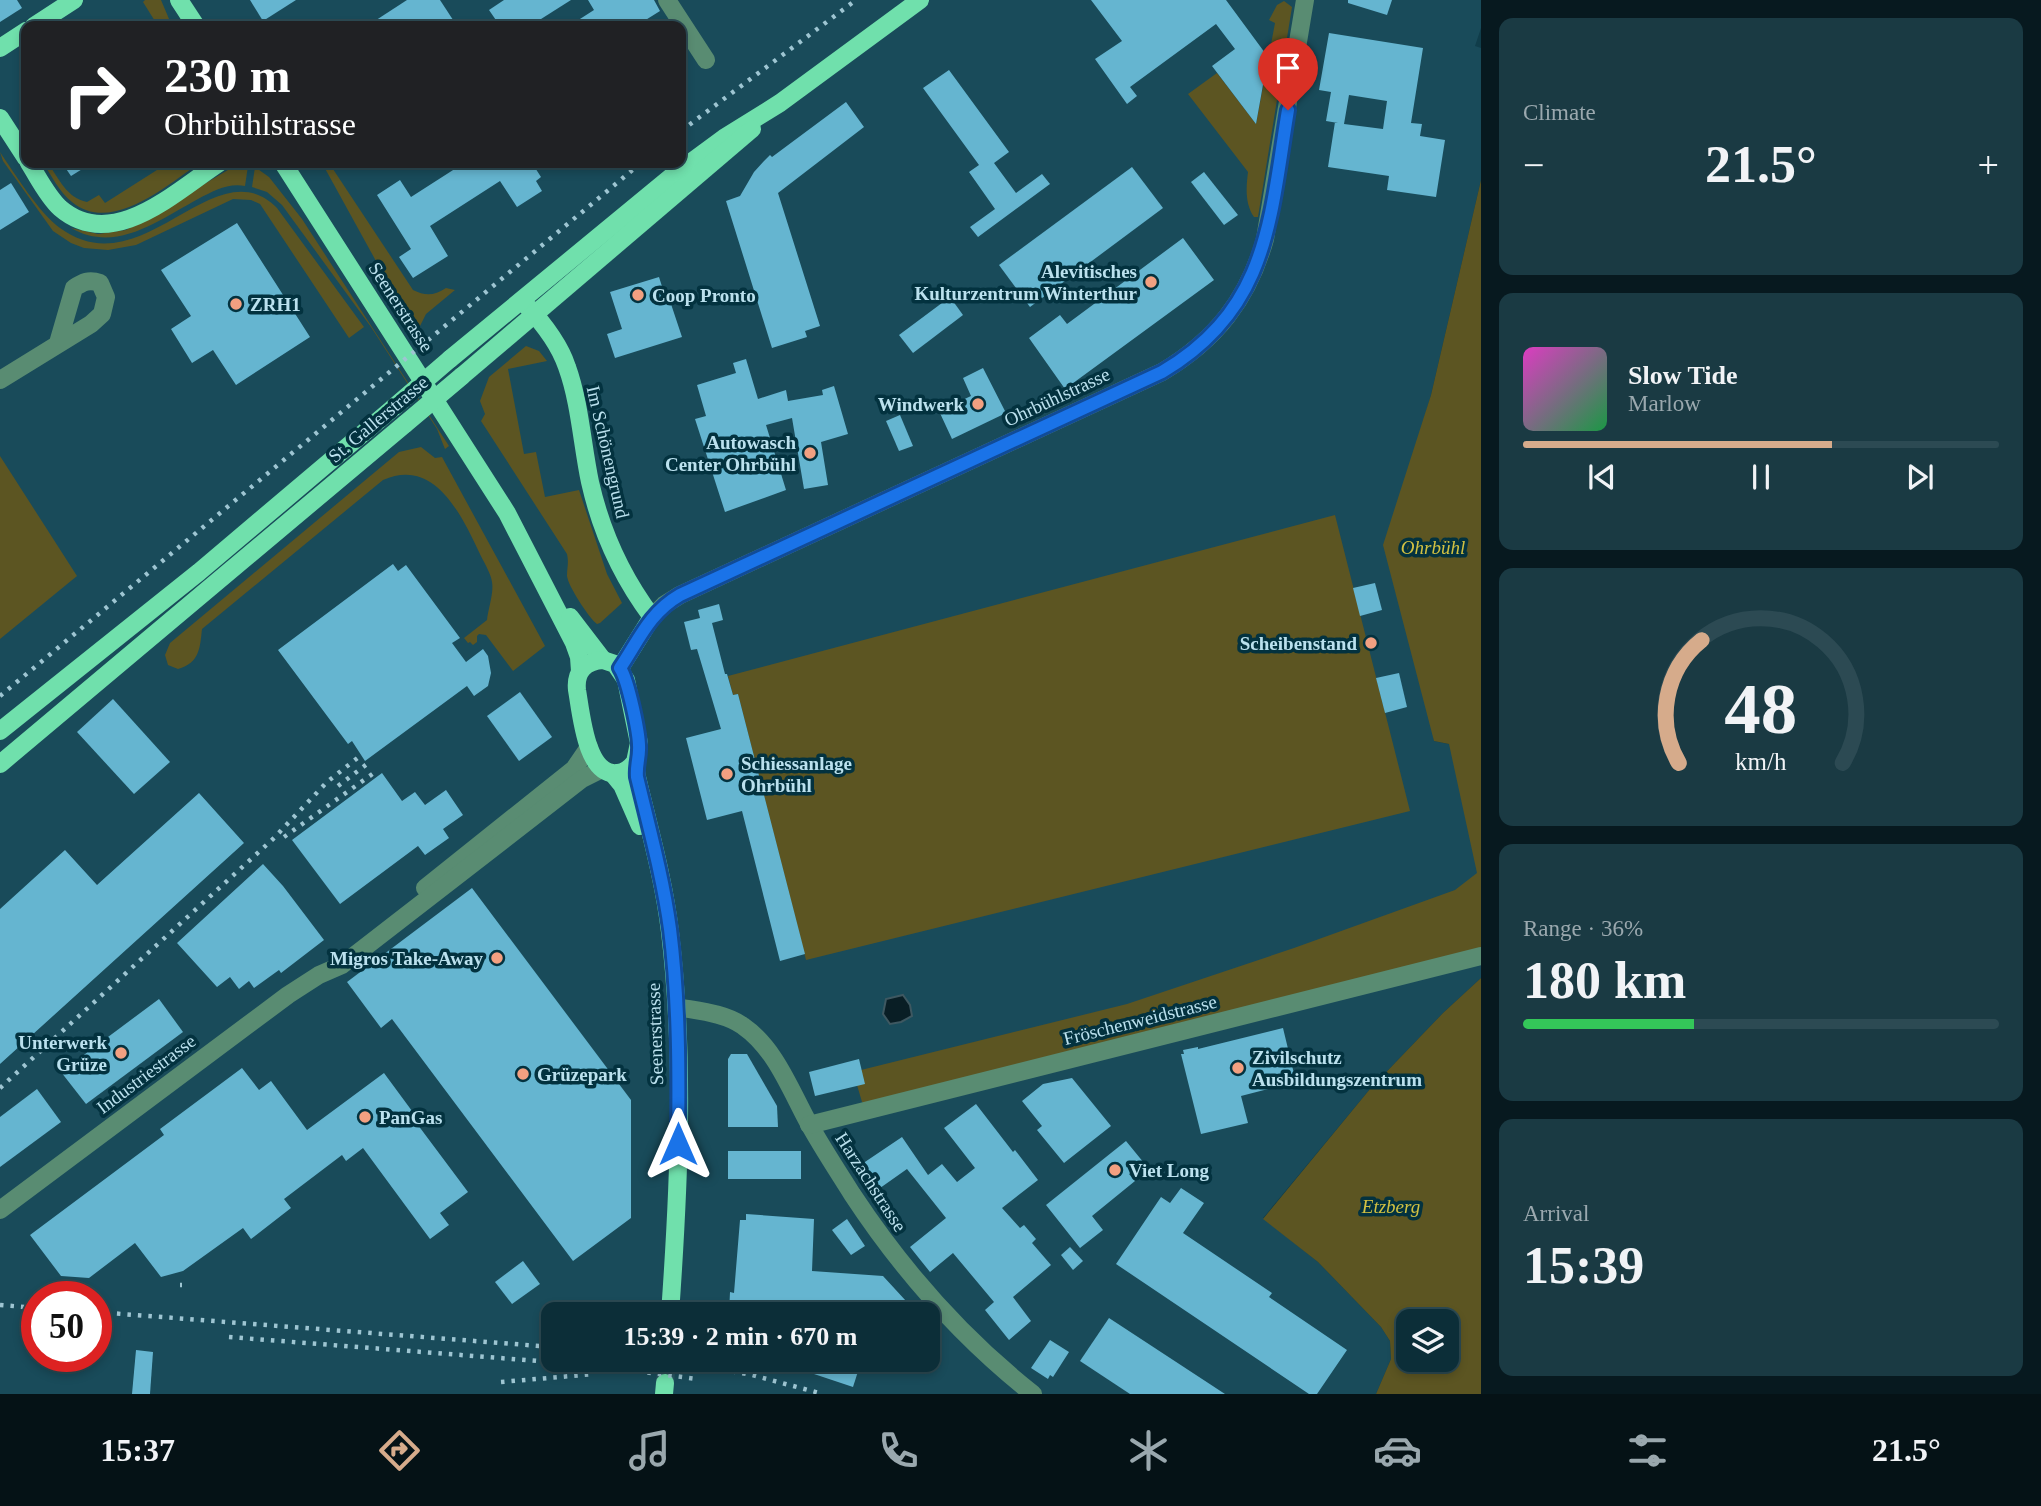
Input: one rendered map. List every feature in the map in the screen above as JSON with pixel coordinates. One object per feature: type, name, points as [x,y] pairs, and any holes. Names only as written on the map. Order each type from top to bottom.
[{"type":"main road","points":[[42,21],[74,0]]},
{"type":"main road","points":[[179,0],[193,21]]},
{"type":"main road","name":"St. Gallerstrasse","points":[[686,166],[780,103],[920,0]]},
{"type":"main road","points":[[0,48],[21,34]]},
{"type":"main road","name":"St. Gallerstrasse","points":[[0,764],[732,149],[780,103]]},
{"type":"main road","points":[[0,117],[21,150]]},
{"type":"main road","points":[[32,168],[59,207],[85,222],[100,225],[120,223],[141,214],[211,168]]},
{"type":"main road","name":"Seenerstrasse","points":[[287,168],[507,513],[545,584],[577,650],[580,671],[576,690],[589,747],[607,772],[622,785],[662,878]]},
{"type":"main road","name":"St. Gallerstrasse","points":[[0,731],[199,572],[521,299],[683,168]]},
{"type":"main road","name":"Im Schönengrund","points":[[521,299],[548,330],[568,367],[590,483],[602,523],[635,595],[652,617]]},
{"type":"main road","name":"Seenerstrasse","points":[[545,584],[603,660],[620,668],[626,680],[639,743],[635,762],[637,777],[662,878],[677,1007],[678,1193],[671,1302]]},
{"type":"main road","name":"Ohrbühlstrasse","points":[[620,668],[652,617]]},
{"type":"main road","points":[[580,671],[590,663],[603,660]]},
{"type":"main road","points":[[607,772],[626,771],[635,762]]},
{"type":"street","points":[[667,0],[681,21]]},
{"type":"street","name":"Ohrbühlstrasse","points":[[652,617],[680,595],[1162,372],[1183,359],[1211,335],[1231,314],[1244,293],[1265,239],[1305,0]]},
{"type":"street","points":[[686,29],[706,60]]},
{"type":"street","points":[[0,380],[58,343]]},
{"type":"street","name":"Industriestrasse","points":[[319,975],[336,958],[574,769],[589,747]]},
{"type":"street","name":"Industriestrasse","points":[[0,1210],[288,995],[319,975],[342,965],[582,779],[607,772]]},
{"type":"street","name":"Fröschenweidstrasse","points":[[809,1125],[1481,956]]},
{"type":"street","name":"Harzachstrasse","points":[[677,1007],[709,1013],[742,1025],[758,1040],[775,1060],[809,1125],[892,1251],[938,1306],[1007,1374],[1033,1394]]},
{"type":"shaded area","points":[[0,0],[1481,0],[1481,28],[1475,46],[1481,48],[1481,180],[1431,395],[1410,467],[1434,741],[1481,751],[1481,978],[1443,1013],[1370,1089],[1263,1218],[1318,1262],[1381,1327],[1390,1341],[1391,1359],[1376,1394],[0,1394]]},
{"type":"shaded area","points":[[903,995],[910,1005],[912,1016],[890,1024],[883,1014],[886,999]]},
{"type":"green space","points":[[161,0],[170,21],[155,21],[143,2]]},
{"type":"green space","points":[[1284,1],[1292,7],[1258,217],[1254,217],[1248,201],[1248,172],[1188,94],[1217,73],[1256,124],[1275,23],[1269,20],[1277,5]]},
{"type":"green space","points":[[0,152],[52,222],[91,242],[120,242],[149,232],[203,203],[229,193],[253,193],[277,208],[364,327],[349,338],[260,204],[251,200],[233,199],[136,245],[108,250],[84,248],[53,231],[3,161]]},
{"type":"green space","points":[[46,168],[51,168],[64,187],[80,200],[87,202],[99,195],[105,203],[160,168],[193,168],[139,203],[104,213],[88,211],[72,202],[59,189]]},
{"type":"green space","points":[[248,168],[245,186],[226,187],[215,191],[137,231],[104,237],[88,235],[71,228],[98,234],[126,230],[228,170]]},
{"type":"green space","points":[[256,168],[269,177],[302,219],[449,446],[445,449],[437,429],[371,327],[282,205],[267,192],[252,187]]},
{"type":"green space","points":[[325,168],[332,168],[413,290],[430,294],[446,288],[455,290],[426,314],[418,330],[387,281]]},
{"type":"green space","name":"Ohrbühl","points":[[1481,180],[1481,956],[874,1109],[862,1102],[857,1085],[861,1070],[1127,1004],[1455,890],[1477,873],[1449,744],[1434,741],[1383,545],[1431,395]]},
{"type":"green space","points":[[526,346],[539,351],[547,361],[508,369],[524,454],[536,452],[545,497],[579,490],[607,574],[622,603],[597,624],[579,602],[568,581],[567,554],[481,421],[485,414],[480,401],[489,377]]},
{"type":"green space","points":[[421,447],[435,458],[442,457],[545,646],[513,671],[486,635],[479,634],[473,645],[468,643],[464,638],[487,620],[492,591],[490,575],[464,521],[443,493],[417,476],[401,475],[383,480],[202,629],[198,653],[191,663],[178,669],[168,665],[165,655],[170,643],[399,452]]},
{"type":"green space","points":[[0,456],[77,576],[0,639]]},
{"type":"green space","points":[[1335,515],[1410,811],[806,960],[738,694],[733,695],[728,676]]},
{"type":"green space","name":"Etzberg","points":[[1481,978],[1481,1394],[1376,1394],[1391,1359],[1390,1341],[1381,1327],[1318,1262],[1263,1219],[1370,1089],[1443,1013]]},
{"type":"building","points":[[0,0],[17,0],[22,8],[0,22]]},
{"type":"building","points":[[250,0],[296,0],[263,21]]},
{"type":"building","points":[[407,0],[440,0],[454,21],[375,21]]},
{"type":"building","points":[[504,0],[571,0],[538,21],[497,21],[489,10]]},
{"type":"building","points":[[588,0],[654,0],[660,11],[644,21],[577,21],[594,10]]},
{"type":"building","points":[[1091,0],[1226,0],[1268,57],[1256,124],[1212,66],[1235,49],[1216,24],[1130,87],[1137,96],[1127,104],[1095,59],[1122,41]]},
{"type":"building","points":[[1348,0],[1392,0],[1387,15],[1348,3]]},
{"type":"building","points":[[1329,33],[1423,48],[1411,123],[1422,124],[1420,136],[1445,140],[1436,197],[1387,190],[1389,176],[1328,167],[1335,122],[1326,121],[1331,92],[1319,90]],"holes":[[[1349,95],[1387,101],[1383,129],[1344,124]]]},
{"type":"building","points":[[949,70],[1009,152],[994,163],[1016,193],[1042,174],[1050,184],[978,237],[970,227],[995,209],[969,172],[979,165],[923,88]]},
{"type":"building","points":[[846,102],[864,127],[778,193],[820,326],[805,331],[807,337],[772,348],[726,201],[740,196],[754,172],[770,155],[772,157]]},
{"type":"building","points":[[1132,167],[1163,208],[1030,307],[999,265]]},
{"type":"building","points":[[65,168],[84,168],[71,176]]},
{"type":"building","points":[[456,168],[535,168],[541,177],[536,181],[542,191],[517,207],[500,181],[430,226],[448,256],[413,278],[399,257],[411,249],[377,195],[400,180],[411,197]]},
{"type":"building","points":[[1204,172],[1238,215],[1224,225],[1191,182]]},
{"type":"building","points":[[11,183],[29,212],[0,230],[0,190]]},
{"type":"building","name":"ZRH1","points":[[237,223],[310,337],[236,385],[213,350],[192,363],[171,329],[191,316],[161,270]]},
{"type":"building","points":[[1183,238],[1214,280],[1065,389],[1029,338],[1060,315],[1067,324]]},
{"type":"building","points":[[659,277],[682,337],[615,358],[607,334],[622,329],[610,292]]},
{"type":"building","points":[[950,297],[963,315],[913,353],[899,335]]},
{"type":"building","points":[[746,359],[758,399],[786,390],[788,401],[823,395],[822,390],[834,386],[848,434],[821,442],[828,485],[804,489],[792,418],[766,425],[786,490],[725,512],[695,419],[706,416],[697,385],[736,373],[733,363]]},
{"type":"building","name":"Windwerk","points":[[983,368],[1006,413],[952,439],[939,411],[971,396],[963,378]]},
{"type":"building","points":[[900,415],[913,446],[899,451],[886,421]]},
{"type":"building","points":[[393,564],[398,571],[406,565],[460,638],[452,643],[466,662],[483,649],[488,656],[491,673],[488,686],[474,696],[467,686],[365,761],[352,741],[348,744],[278,650]]},
{"type":"building","points":[[1375,583],[1382,610],[1360,616],[1353,588]]},
{"type":"building","name":"Schiessanlage Ohrbühl","points":[[719,604],[723,620],[712,623],[725,674],[733,695],[738,694],[805,954],[780,961],[742,811],[707,820],[686,738],[721,729],[697,649],[691,650],[684,622],[700,618],[698,610]]},
{"type":"building","points":[[1399,673],[1407,707],[1385,713],[1376,678]]},
{"type":"building","points":[[520,692],[552,737],[519,761],[487,716]]},
{"type":"building","points":[[113,699],[170,762],[134,794],[77,732]]},
{"type":"building","points":[[382,773],[402,801],[415,792],[425,805],[446,790],[463,815],[443,829],[449,838],[425,855],[418,846],[340,904],[292,840]]},
{"type":"building","points":[[199,793],[244,843],[0,1064],[0,909],[65,850],[97,885]]},
{"type":"building","points":[[263,864],[324,940],[281,973],[279,970],[254,988],[249,981],[239,989],[230,977],[217,987],[177,943]]},
{"type":"building","name":"Grüzepark","points":[[472,888],[631,1100],[631,1218],[573,1261],[392,1019],[381,1028],[347,982]]},
{"type":"building","name":"Unterwerk Grüze","points":[[159,999],[183,1032],[86,1104],[61,1072]]},
{"type":"building","name":"Zivilschutz Ausbildungszentrum","points":[[1283,1028],[1296,1082],[1241,1096],[1248,1123],[1201,1134],[1181,1054],[1184,1054],[1183,1050],[1198,1049]]},
{"type":"building","points":[[731,1054],[747,1054],[777,1106],[778,1127],[728,1127],[728,1059]]},
{"type":"building","points":[[859,1059],[865,1084],[815,1096],[809,1072]]},
{"type":"building","points":[[242,1068],[259,1090],[271,1081],[307,1130],[384,1073],[412,1111],[409,1113],[468,1192],[440,1213],[449,1225],[430,1239],[363,1148],[346,1161],[342,1155],[284,1199],[291,1208],[251,1239],[243,1228],[183,1271],[161,1277],[135,1243],[89,1278],[61,1276],[30,1235],[164,1135],[160,1129]]},
{"type":"building","points":[[1072,1078],[1111,1126],[1064,1163],[1037,1130],[1042,1126],[1022,1101],[1043,1084]]},
{"type":"building","points":[[37,1089],[61,1122],[0,1167],[0,1117]]},
{"type":"building","points":[[976,1104],[1038,1180],[1002,1208],[1020,1228],[1024,1225],[1036,1239],[1032,1243],[1051,1265],[1013,1297],[1031,1321],[1009,1340],[985,1310],[994,1302],[953,1253],[930,1272],[910,1247],[946,1218],[907,1169],[873,1193],[856,1168],[902,1137],[928,1175],[942,1164],[957,1182],[975,1168],[944,1128]]},
{"type":"building","points":[[1126,1141],[1144,1163],[1129,1174],[1135,1181],[1092,1216],[1103,1230],[1080,1248],[1046,1205]]},
{"type":"building","points":[[728,1151],[801,1151],[801,1179],[728,1179]]},
{"type":"building","points":[[1181,1188],[1204,1203],[1183,1233],[1272,1293],[1269,1297],[1347,1350],[1317,1394],[1309,1394],[1116,1264],[1161,1197],[1170,1203]]},
{"type":"building","points":[[746,1214],[814,1219],[812,1271],[883,1276],[907,1302],[730,1302],[730,1292],[734,1293],[740,1220],[746,1220]]},
{"type":"building","points":[[847,1219],[865,1246],[851,1255],[832,1230]]},
{"type":"building","points":[[1070,1247],[1083,1261],[1073,1270],[1061,1255]]},
{"type":"building","points":[[523,1261],[540,1284],[512,1304],[495,1282]]},
{"type":"building","points":[[1109,1318],[1225,1394],[1130,1394],[1080,1361]]},
{"type":"building","points":[[1050,1340],[1069,1352],[1053,1377],[1050,1375],[1048,1379],[1031,1368]]},
{"type":"building","points":[[136,1350],[153,1352],[150,1394],[132,1394]]},
{"type":"building","points":[[808,1372],[858,1372],[853,1387]]},
{"type":"tunnel","points":[[665,1383],[666,1372]]},
{"type":"railway","points":[[686,127],[856,0]]},
{"type":"railway","points":[[0,696],[635,168]]},
{"type":"railway","points":[[0,1088],[273,839],[327,782],[360,756]]},
{"type":"railway","points":[[338,786],[367,764]]},
{"type":"railway","points":[[284,837],[378,770]]},
{"type":"railway","points":[[0,1305],[21,1307]]},
{"type":"railway","points":[[112,1313],[541,1346]]},
{"type":"railway","points":[[229,1337],[590,1365],[697,1379]]},
{"type":"railway","points":[[736,1372],[823,1394]]},
{"type":"railway","points":[[501,1382],[595,1374]]},
{"type":"place","name":"Alevitisches Kulturzentrum Winterthur","points":[[1151,282]]},
{"type":"place","name":"Coop Pronto","points":[[638,295]]},
{"type":"place","name":"ZRH1","points":[[236,304]]},
{"type":"place","name":"Windwerk","points":[[978,404]]},
{"type":"place","name":"Autowasch Center Ohrbühl","points":[[810,453]]},
{"type":"place","name":"Scheibenstand","points":[[1371,643]]},
{"type":"place","name":"Schiessanlage Ohrbühl","points":[[727,774]]},
{"type":"place","name":"Migros Take-Away","points":[[497,958]]},
{"type":"place","name":"Unterwerk Grüze","points":[[121,1053]]},
{"type":"place","name":"Zivilschutz Ausbildungszentrum","points":[[1238,1068]]},
{"type":"place","name":"Grüzepark","points":[[523,1074]]},
{"type":"place","name":"PanGas","points":[[365,1117]]},
{"type":"place","name":"Viet Long","points":[[1115,1170]]},
{"type":"route","points":[[678,1144],[679,1049],[670,931],[662,878],[637,777],[635,762],[639,743],[626,680],[620,668],[652,617],[680,595],[1162,372],[1193,351],[1231,314],[1260,257],[1268,229],[1288,110]]}]
